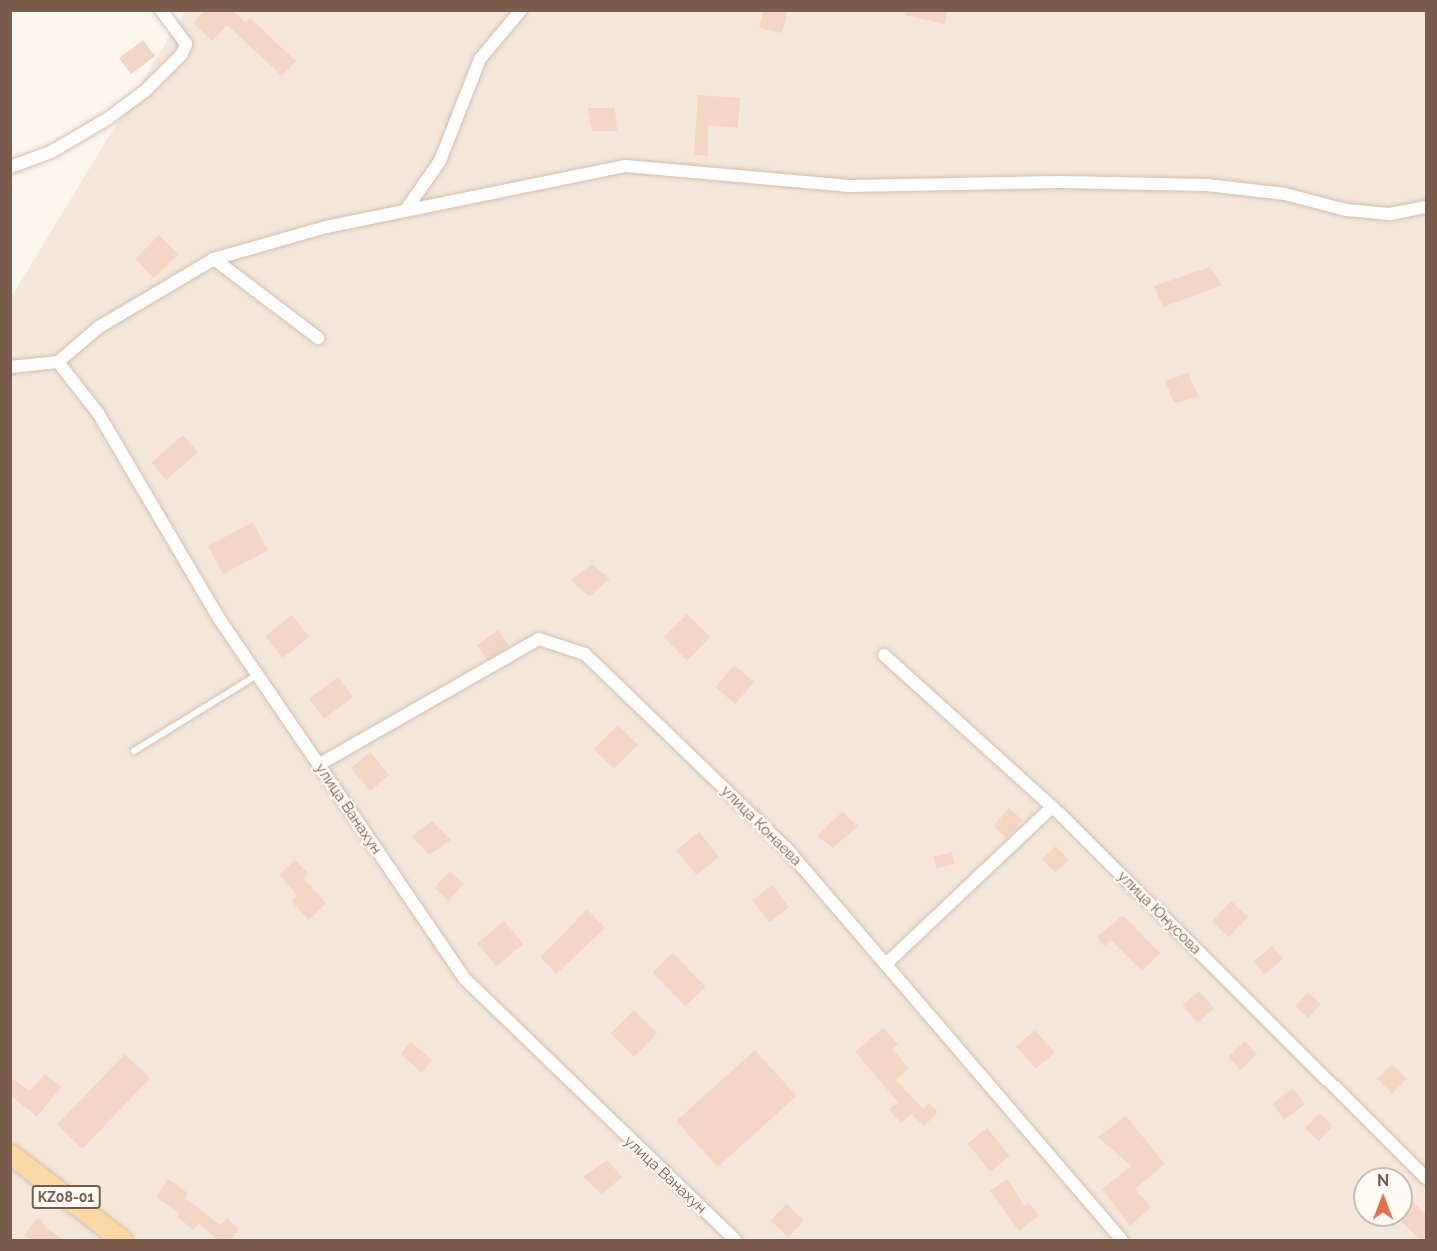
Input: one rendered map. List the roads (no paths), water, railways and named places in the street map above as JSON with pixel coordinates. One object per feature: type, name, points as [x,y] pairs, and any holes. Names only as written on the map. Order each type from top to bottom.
[{"type":"main road","name":"KZ08-01","points":[[13,1162],[122,1240]]},
{"type":"street","points":[[10,168],[51,152],[107,119],[145,91],[182,54],[186,44],[162,10]]},
{"type":"street","points":[[405,211],[440,161],[480,60],[521,10]]},
{"type":"street","points":[[11,366],[58,362],[99,327],[214,259],[326,227],[626,166],[849,186],[1207,185],[1285,194],[1346,210],[1379,213],[1426,207]]},
{"type":"street","points":[[214,259],[318,338]]},
{"type":"street","name":"улица Ванахун","points":[[58,362],[98,413],[218,617],[464,978],[735,1240]]},
{"type":"street","name":"улица Конаева","points":[[318,765],[539,639],[585,654],[786,848],[887,963],[1122,1240]]},
{"type":"street","name":"улица Юнусова","points":[[884,656],[1052,807],[1426,1178]]},
{"type":"street","points":[[887,963],[1052,807]]},
{"type":"lane","points":[[134,751],[257,675]]}]
